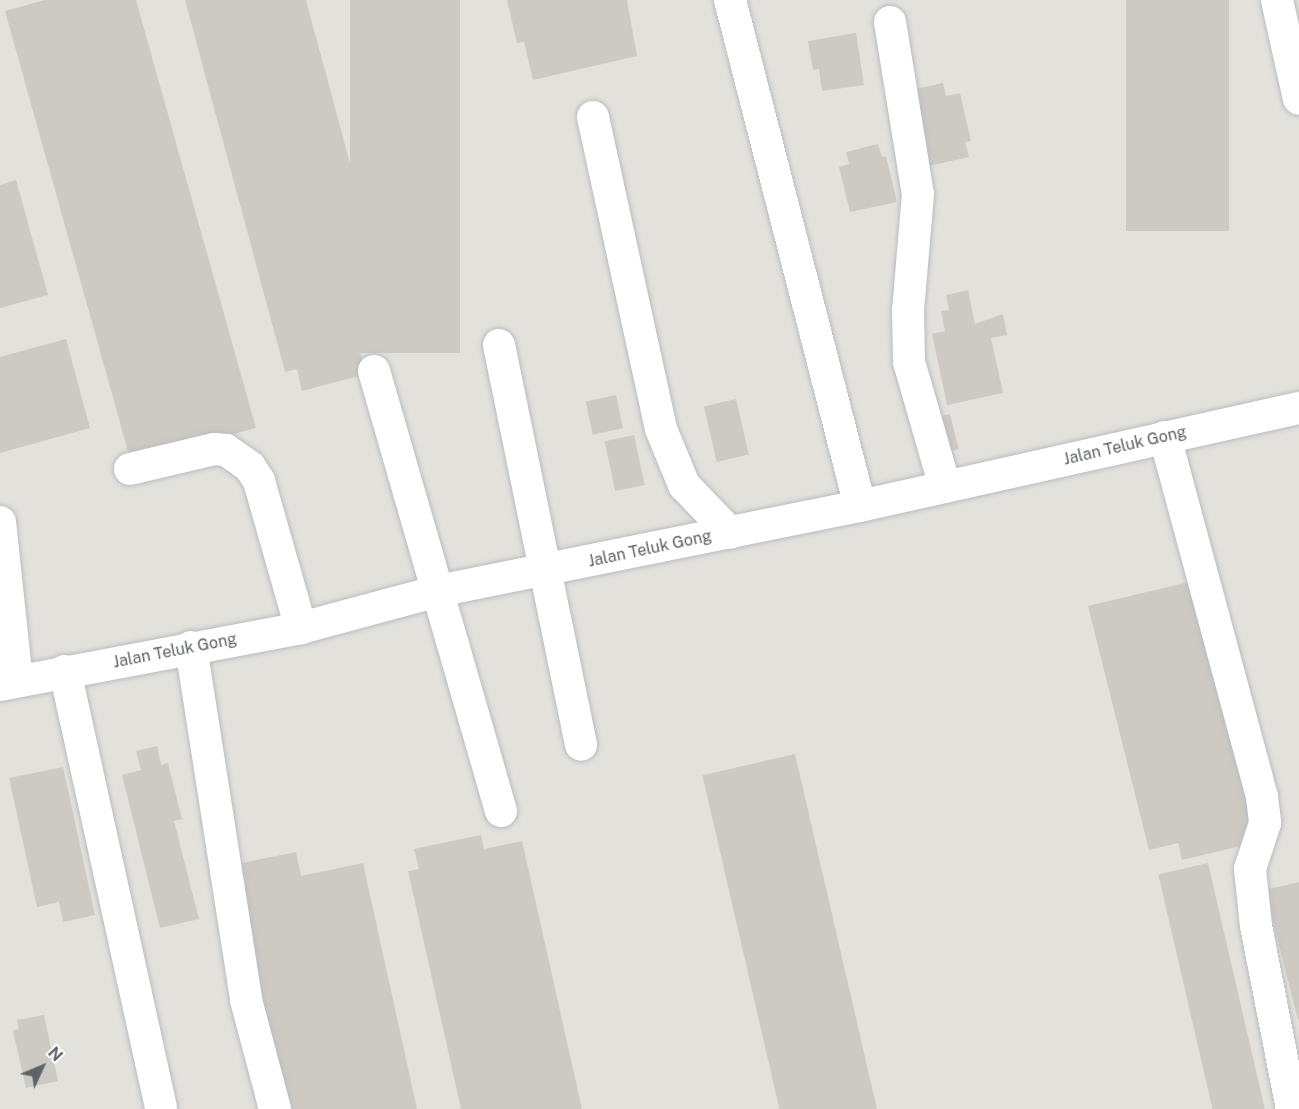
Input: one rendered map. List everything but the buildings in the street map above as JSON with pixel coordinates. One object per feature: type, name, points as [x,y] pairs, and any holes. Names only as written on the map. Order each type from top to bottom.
[{"type":"street","points":[[730,0],[860,506]]},
{"type":"street","points":[[1277,0],[1299,99]]},
{"type":"street","points":[[890,22],[918,194],[908,310],[909,362],[945,487]]},
{"type":"street","points":[[593,117],[661,429],[684,485],[730,533]]},
{"type":"street","points":[[500,345],[581,745]]},
{"type":"street","points":[[374,371],[501,811]]},
{"type":"street","name":"Jalan Teluk Gong","points":[[8,683],[301,628],[438,591],[860,506],[1299,408]]},
{"type":"street","points":[[1165,437],[1262,797],[1265,823],[1250,868],[1256,926],[1292,1109]]},
{"type":"street","points":[[130,469],[214,449],[226,450],[250,467],[259,482],[301,628]]},
{"type":"street","points":[[0,522],[8,683]]},
{"type":"street","points":[[191,647],[246,1000],[275,1109]]},
{"type":"street","points":[[65,671],[160,1108]]},
{"type":"shaded area","points":[[0,0],[1299,0],[1299,1109],[0,1109]]}]
